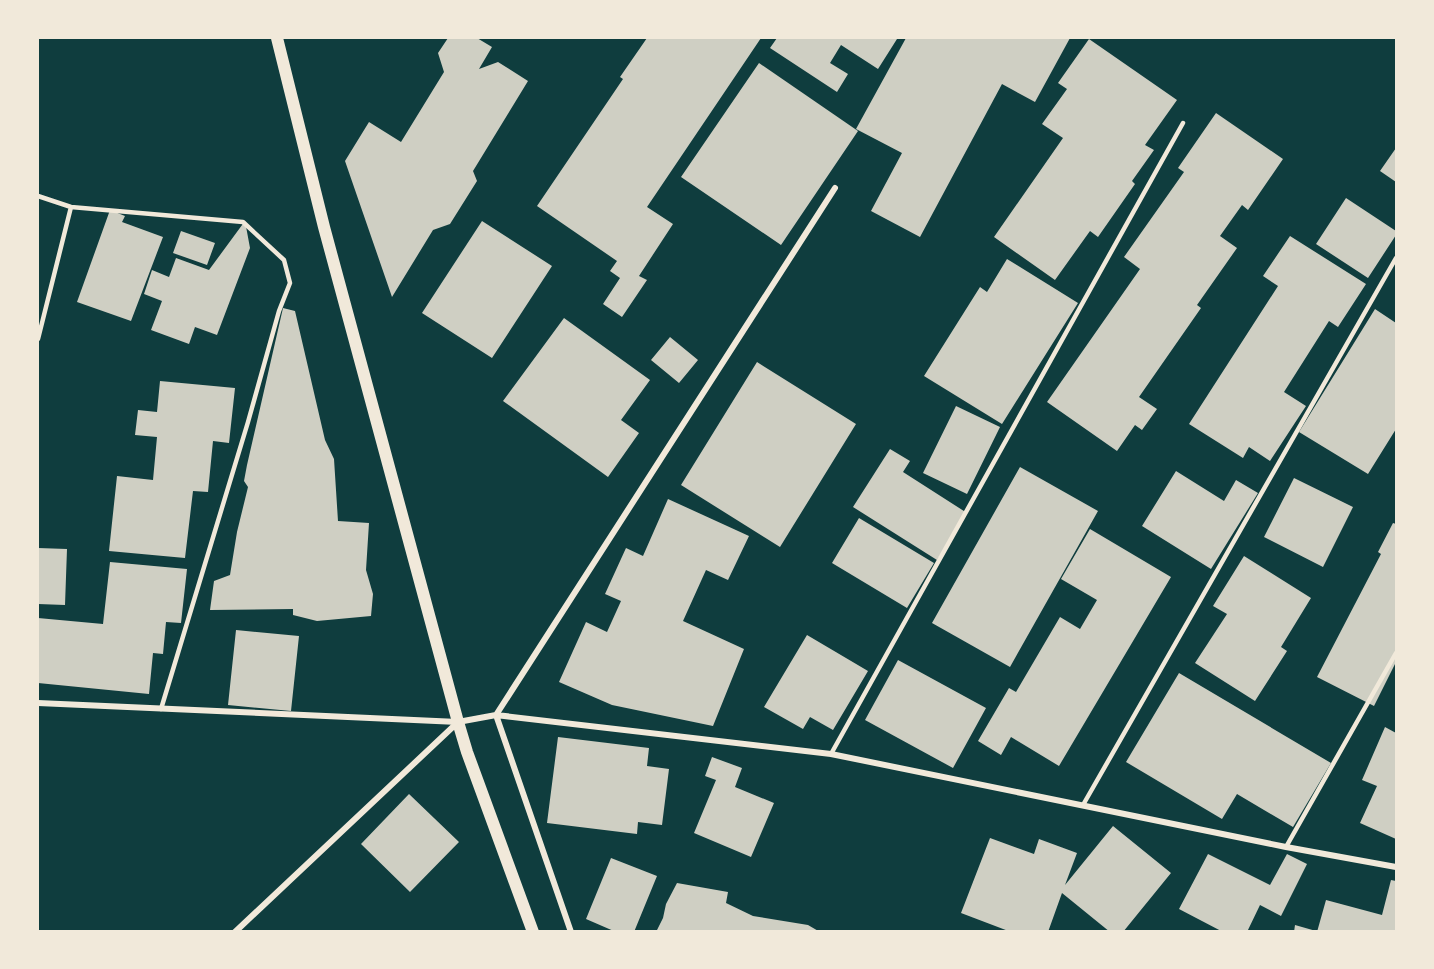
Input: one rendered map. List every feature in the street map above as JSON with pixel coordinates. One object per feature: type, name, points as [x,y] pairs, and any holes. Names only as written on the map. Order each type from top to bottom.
[{"type":"main road","points":[[277,38],[324,227],[458,722],[533,932]]},
{"type":"street","points":[[496,715],[835,188]]},
{"type":"street","points":[[38,703],[458,722],[496,715],[831,754],[1286,847],[1396,867]]},
{"type":"street","points":[[496,715],[571,932]]},
{"type":"street","points":[[235,932],[458,722]]},
{"type":"lane","points":[[831,754],[1183,123]]},
{"type":"lane","points":[[38,196],[71,207],[243,222],[284,260],[290,283],[279,310],[248,422],[161,709]]},
{"type":"lane","points":[[38,339],[71,207]]},
{"type":"lane","points":[[1083,805],[1396,258]]},
{"type":"lane","points":[[1286,847],[1396,653]]},
{"type":"building","points":[[448,38],[477,38],[492,47],[479,69],[498,62],[528,81],[473,171],[477,181],[450,224],[433,230],[392,297],[345,161],[369,122],[401,142],[444,72],[438,53]]},
{"type":"building","points":[[647,38],[761,38],[647,207],[673,224],[639,276],[647,280],[622,317],[603,304],[620,278],[610,271],[617,261],[537,206],[623,79],[620,77]]},
{"type":"building","points":[[777,38],[897,39],[878,69],[841,45],[830,63],[848,74],[837,92],[770,48]]},
{"type":"building","points":[[906,38],[1070,38],[1035,102],[1002,84],[920,237],[871,211],[902,153],[856,129]]},
{"type":"building","points":[[1089,39],[1177,100],[1145,145],[1154,150],[1132,181],[1135,184],[1098,237],[1090,231],[1055,280],[994,237],[1063,138],[1042,124],[1067,89],[1058,83]]},
{"type":"building","points":[[759,63],[858,131],[781,245],[681,177]]},
{"type":"building","points":[[1216,113],[1283,159],[1248,210],[1242,205],[1220,236],[1237,248],[1197,305],[1201,308],[1139,397],[1157,409],[1142,430],[1135,425],[1117,451],[1047,402],[1140,269],[1124,257],[1184,172],[1178,168]]},
{"type":"building","points":[[1396,148],[1396,182],[1380,171]]},
{"type":"building","points":[[1346,198],[1396,231],[1396,235],[1368,278],[1316,244]]},
{"type":"building","points":[[110,210],[125,216],[122,222],[163,237],[131,321],[77,302]]},
{"type":"building","points":[[245,221],[250,248],[217,335],[195,327],[189,344],[151,330],[162,301],[144,294],[152,270],[169,277],[176,258],[209,270]]},
{"type":"building","points":[[482,221],[552,266],[492,358],[422,313]]},
{"type":"building","points":[[181,231],[215,243],[207,265],[173,253]]},
{"type":"building","points":[[1290,236],[1366,284],[1338,327],[1329,321],[1284,392],[1306,406],[1270,461],[1249,447],[1243,458],[1189,424],[1278,286],[1263,276]]},
{"type":"building","points":[[1007,259],[1078,303],[1002,424],[924,376],[980,287],[987,292]]},
{"type":"building","points":[[283,308],[295,311],[325,440],[334,459],[338,521],[369,523],[366,570],[373,594],[371,616],[317,621],[293,615],[293,609],[210,610],[214,581],[230,575],[248,487],[244,481],[247,465]]},
{"type":"building","points":[[1375,309],[1396,323],[1396,429],[1368,474],[1299,432]]},
{"type":"building","points":[[564,318],[650,380],[621,420],[639,433],[608,477],[503,401]]},
{"type":"building","points":[[670,337],[698,360],[679,383],[651,360]]},
{"type":"building","points":[[757,362],[856,424],[780,547],[681,485]]},
{"type":"building","points":[[160,381],[235,388],[229,443],[213,441],[208,492],[193,491],[185,558],[109,551],[117,476],[153,480],[157,437],[135,435],[138,410],[157,412]]},
{"type":"building","points":[[956,406],[1000,427],[967,494],[923,473]]},
{"type":"building","points":[[890,449],[910,461],[903,472],[967,513],[937,560],[853,507]]},
{"type":"building","points":[[1020,467],[1098,511],[1010,667],[932,623]]},
{"type":"building","points":[[1176,471],[1224,501],[1236,480],[1258,493],[1211,569],[1142,526]]},
{"type":"building","points":[[1294,478],[1353,507],[1323,567],[1264,537]]},
{"type":"building","points":[[668,499],[749,536],[728,580],[706,570],[683,621],[744,649],[713,726],[612,705],[559,682],[586,622],[607,632],[621,601],[605,594],[626,548],[643,556]]},
{"type":"building","points":[[859,518],[934,563],[907,608],[832,563]]},
{"type":"building","points":[[1393,523],[1396,524],[1396,662],[1374,706],[1317,677],[1381,554],[1378,552]]},
{"type":"building","points":[[1090,529],[1171,577],[1059,766],[1011,737],[1001,755],[978,741],[1009,688],[1016,692],[1060,617],[1080,629],[1097,600],[1061,579]]},
{"type":"building","points":[[38,548],[67,549],[65,605],[38,604]]},
{"type":"building","points":[[1244,556],[1311,598],[1281,647],[1287,651],[1255,701],[1195,663],[1227,614],[1213,606]]},
{"type":"building","points":[[110,562],[187,569],[181,623],[166,622],[163,654],[153,653],[149,694],[38,683],[38,618],[103,624]]},
{"type":"building","points":[[236,630],[299,636],[291,711],[228,705]]},
{"type":"building","points":[[807,635],[868,671],[833,730],[810,717],[803,729],[764,707]]},
{"type":"building","points":[[898,660],[986,708],[953,768],[865,720]]},
{"type":"building","points":[[1179,673],[1331,763],[1293,827],[1237,794],[1222,819],[1126,762]]},
{"type":"building","points":[[1385,727],[1396,733],[1396,839],[1360,823],[1377,786],[1362,780]]},
{"type":"building","points":[[558,737],[649,748],[647,766],[669,769],[662,825],[638,822],[637,834],[547,823]]},
{"type":"building","points":[[712,757],[742,768],[735,787],[774,803],[751,857],[694,833],[716,780],[705,776]]},
{"type":"building","points":[[409,794],[459,842],[410,892],[361,844]]},
{"type":"building","points":[[1113,826],[1171,873],[1123,932],[1110,932],[1062,893],[1048,932],[1011,932],[961,913],[990,838],[1034,854],[1039,839],[1077,853],[1065,885]]},
{"type":"building","points":[[1208,854],[1270,885],[1287,854],[1307,864],[1281,916],[1260,905],[1247,932],[1223,932],[1179,909]]},
{"type":"building","points":[[611,858],[657,876],[634,932],[616,932],[586,919]]},
{"type":"building","points":[[1391,880],[1396,881],[1396,932],[1317,932],[1326,900],[1382,915]]},
{"type":"building","points":[[677,883],[728,892],[726,903],[753,916],[808,925],[820,932],[656,932],[663,918],[666,904]]},
{"type":"building","points":[[1295,925],[1316,931],[1316,932],[1294,932]]}]
